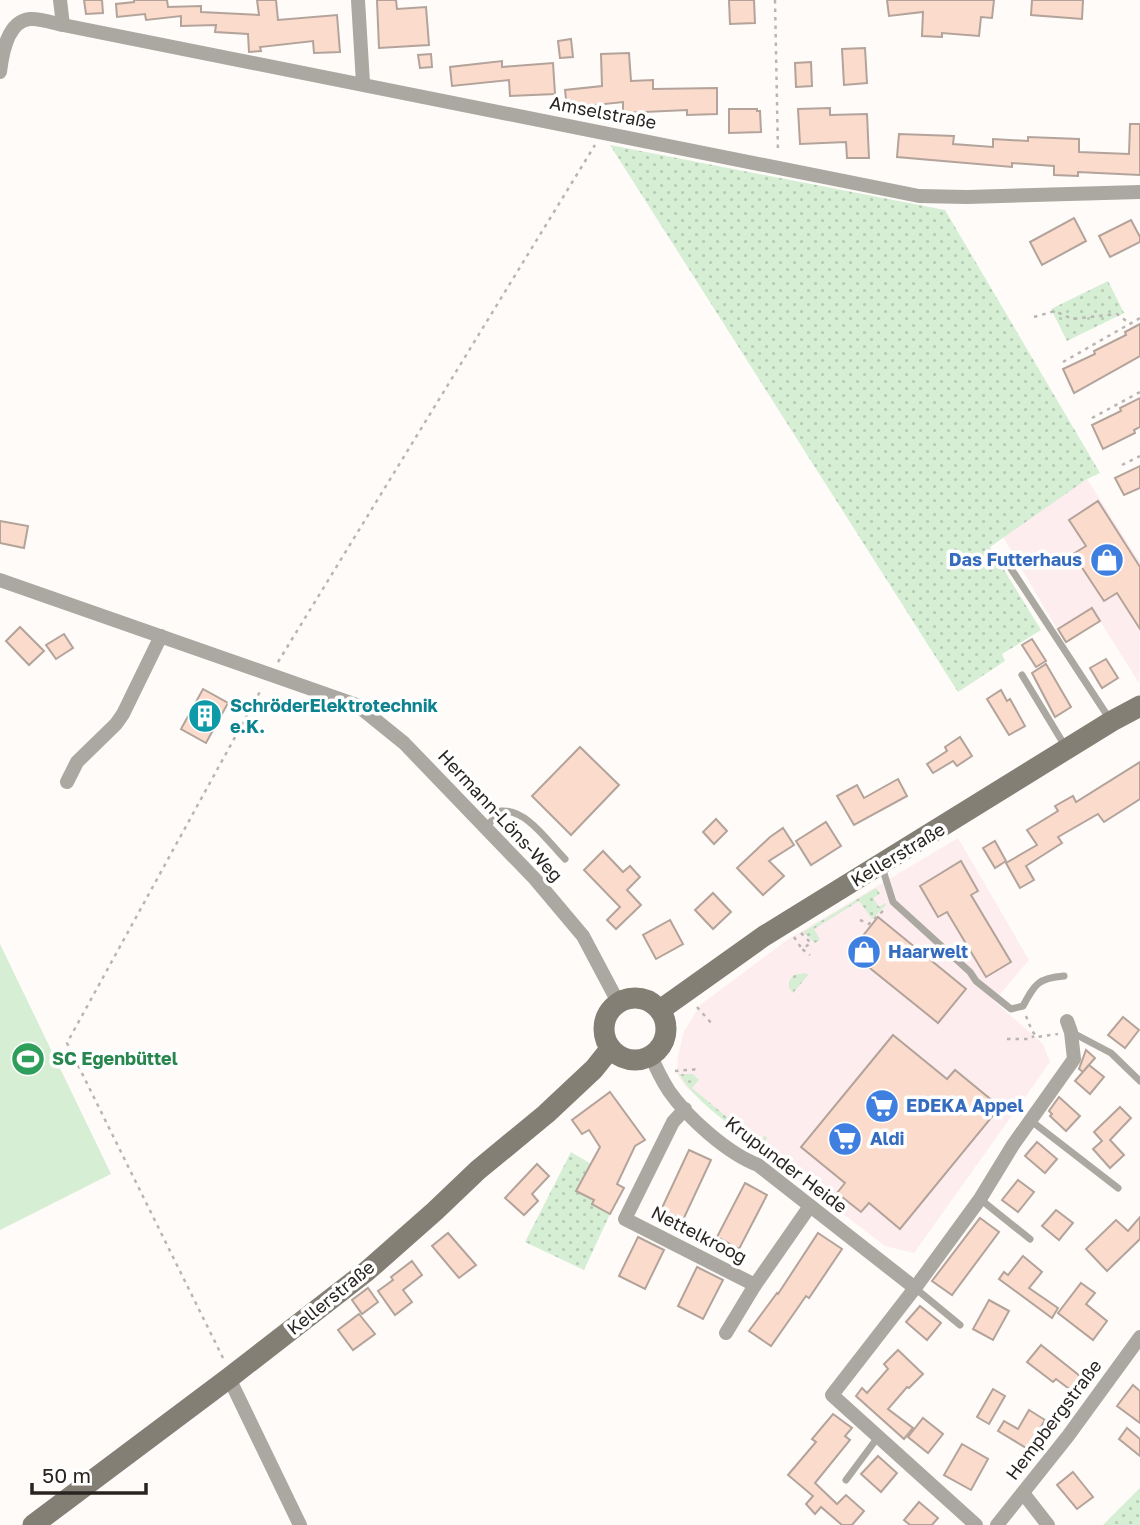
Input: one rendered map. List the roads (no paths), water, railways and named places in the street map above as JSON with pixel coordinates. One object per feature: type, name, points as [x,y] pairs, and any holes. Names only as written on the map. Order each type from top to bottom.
[{"type":"main road","name":"Kellerstraße","points":[[660,1010],[764,936],[1140,706]]},
{"type":"main road","points":[[641,998],[652,1002],[660,1010],[666,1026],[665,1035],[663,1044],[651,1056],[629,1060],[610,1049],[603,1029],[610,1009],[618,1002],[641,998]]},
{"type":"main road","name":"Kellerstraße","points":[[33,1525],[367,1271],[478,1170],[546,1114],[594,1069],[610,1049]]},
{"type":"street","points":[[60,0],[63,25]]},
{"type":"street","points":[[358,0],[363,83]]},
{"type":"street","name":"Amselstraße","points":[[0,72],[3,49],[15,25],[29,19],[363,83],[919,196],[940,198],[1140,192]]},
{"type":"street","name":"Hermann-Löns-Weg","points":[[0,580],[357,705],[404,743],[535,879],[583,936],[618,1002]]},
{"type":"street","points":[[67,782],[77,762],[123,714],[162,636]]},
{"type":"street","points":[[975,1525],[832,1395],[980,1199],[1030,1119],[1074,1059],[1069,1026]]},
{"type":"street","name":"Krupunder Heide","points":[[651,1056],[670,1093],[685,1110],[740,1158],[758,1165],[915,1288]]},
{"type":"street","name":"Nettelkroog","points":[[685,1110],[673,1122],[625,1219],[755,1286]]},
{"type":"street","name":"Nettelkroog","points":[[726,1333],[810,1206]]},
{"type":"street","name":"Hempbergstraße","points":[[997,1525],[1140,1337]]},
{"type":"street","points":[[229,1378],[300,1525]]},
{"type":"street","points":[[1023,1493],[1048,1525]]},
{"type":"lane","points":[[1006,561],[1112,722]]},
{"type":"lane","points":[[1022,675],[1068,750]]},
{"type":"lane","points":[[485,828],[501,811],[512,810],[522,815],[565,859]]},
{"type":"lane","points":[[881,865],[887,876],[893,902],[970,972],[976,981],[1011,1009],[1023,1006],[1036,984],[1064,976]]},
{"type":"lane","points":[[1069,1026],[1111,1053],[1140,1080]]},
{"type":"lane","points":[[1030,1119],[1118,1188]]},
{"type":"lane","points":[[980,1199],[1030,1239]]},
{"type":"lane","name":"Krupunder Heide","points":[[915,1288],[960,1325]]},
{"type":"lane","points":[[846,1479],[878,1437]]},
{"type":"place","name":"Das Futterhaus","points":[[1107,560]]},
{"type":"place","name":"SchröderElektrotechnik e.K.","points":[[205,716]]},
{"type":"place","name":"Haarwelt","points":[[864,952]]},
{"type":"place","name":"SC Egenbüttel","points":[[28,1059]]},
{"type":"place","name":"EDEKA Appel","points":[[882,1106]]},
{"type":"place","name":"Aldi","points":[[845,1139]]}]
